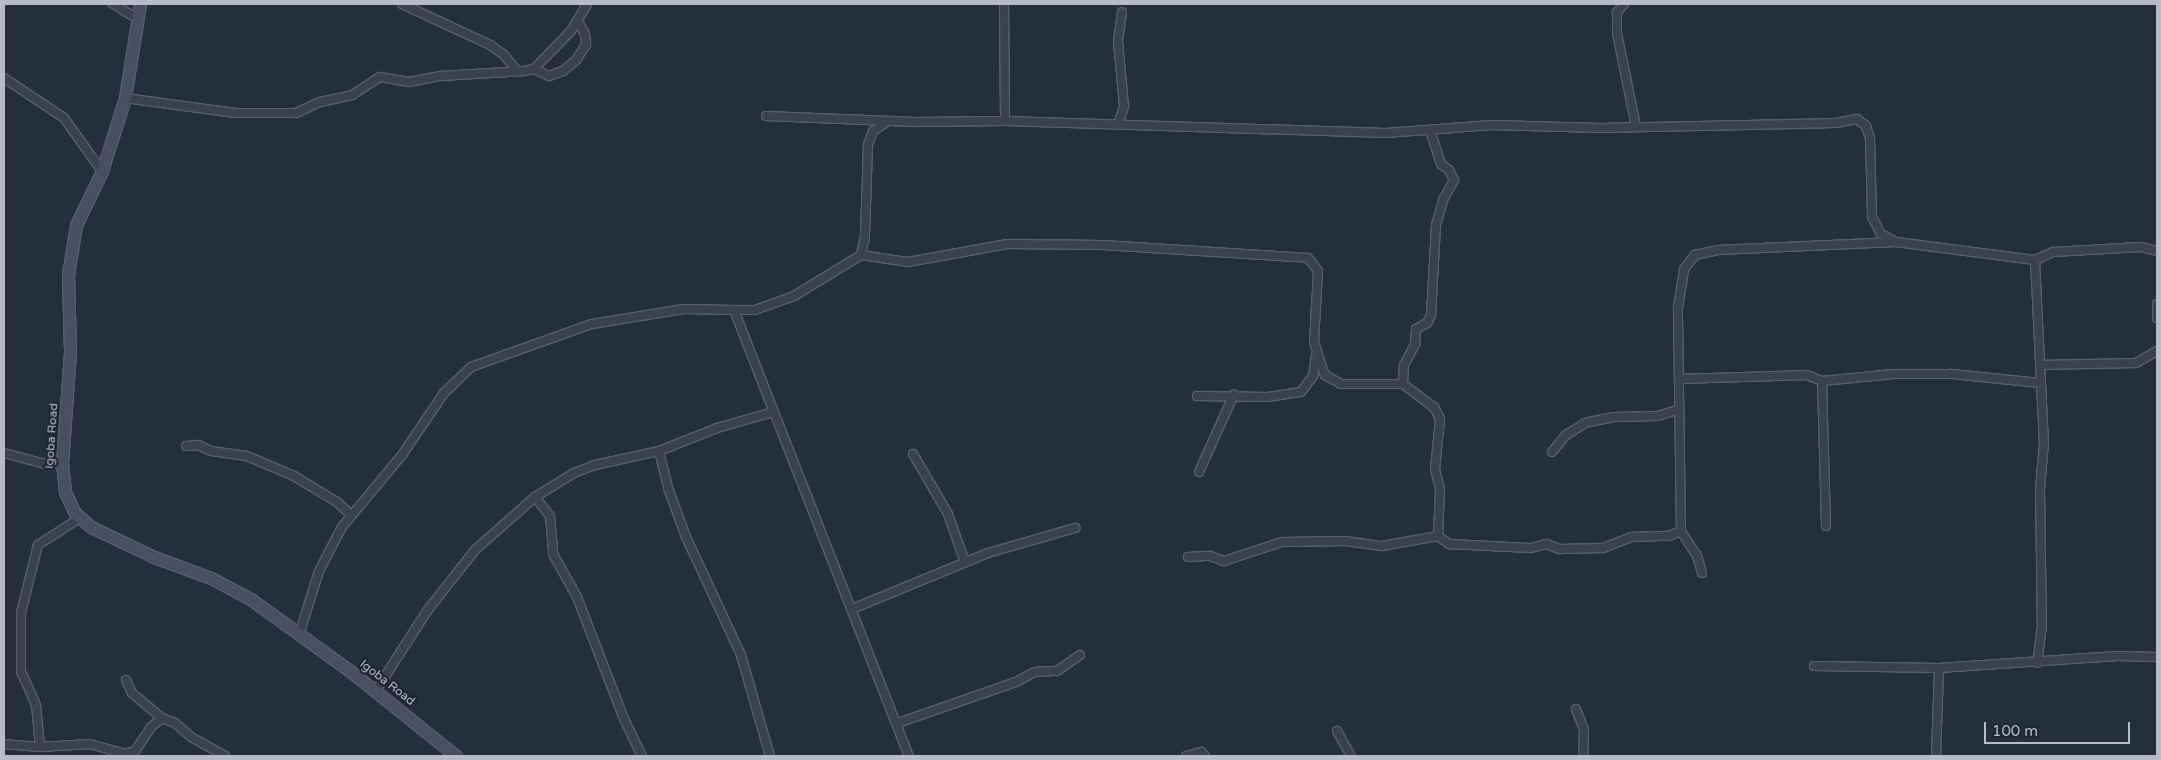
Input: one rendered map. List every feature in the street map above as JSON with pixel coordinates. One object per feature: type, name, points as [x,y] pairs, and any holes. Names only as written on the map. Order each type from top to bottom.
[{"type":"street","points":[[113,4],[138,19]]},
{"type":"street","name":"Igoba Road","points":[[140,4],[125,98],[102,171],[76,225],[68,275],[70,352],[62,463],[65,492],[80,518],[130,546],[229,587],[299,635],[456,756]]},
{"type":"street","points":[[402,4],[490,44],[504,54],[518,72]]},
{"type":"street","points":[[534,69],[579,23],[587,4]]},
{"type":"street","points":[[1004,4],[1005,121]]},
{"type":"street","points":[[1624,4],[1617,12],[1617,33],[1636,126]]},
{"type":"street","points":[[1118,124],[1124,106],[1118,41],[1122,12]]},
{"type":"street","points":[[125,98],[235,113],[296,113],[320,102],[352,95],[380,77],[409,82],[441,76],[518,72],[534,69],[550,76],[563,71],[576,60],[586,44],[585,34],[579,23]]},
{"type":"street","points":[[4,78],[64,118],[102,171]]},
{"type":"street","points":[[766,116],[888,121],[1005,121],[1118,124],[1325,132],[1430,130],[1492,125],[1636,126],[1836,123],[1857,119],[1866,126],[1870,138],[1872,217],[1881,234],[1896,242]]},
{"type":"street","points":[[861,255],[866,237],[868,145],[873,131],[888,121]]},
{"type":"street","points":[[1403,384],[1404,365],[1415,344],[1416,329],[1427,323],[1431,315],[1436,225],[1443,200],[1454,180],[1449,170],[1441,164],[1430,130]]},
{"type":"street","points":[[1859,244],[1871,238],[1876,226]]},
{"type":"street","points":[[1702,573],[1697,556],[1680,531],[1680,281],[1689,260],[1695,255],[1718,250],[1896,242],[2035,260],[2054,252],[2141,248],[2157,251]]},
{"type":"street","points":[[299,635],[319,571],[351,515],[402,455],[444,393],[472,367],[592,324],[684,309],[755,310],[794,296],[861,255],[908,262],[1006,244],[1103,245],[1308,258],[1318,271],[1314,331],[1316,355],[1313,376],[1301,392],[1268,398],[1234,394],[1197,396]]},
{"type":"street","points":[[2035,260],[2040,364],[2039,383],[2044,443],[2040,490],[2042,625],[2037,662]]},
{"type":"street","points":[[2157,304],[2157,318]]},
{"type":"street","points":[[734,310],[910,756]]},
{"type":"street","points":[[2040,364],[2136,363],[2157,351]]},
{"type":"street","points":[[1316,355],[1325,375],[1341,384],[1403,384],[1434,407],[1440,419],[1435,469],[1440,489],[1438,536]]},
{"type":"street","points":[[1679,378],[1807,375],[1822,381],[1894,374],[1951,374],[2039,383]]},
{"type":"street","points":[[1822,381],[1826,526]]},
{"type":"street","points":[[1199,472],[1234,394]]},
{"type":"street","points":[[1552,452],[1566,435],[1585,423],[1613,417],[1658,416],[1680,409]]},
{"type":"street","points":[[375,692],[428,611],[475,550],[535,498],[574,473],[595,465],[659,451],[718,428],[773,412]]},
{"type":"street","points":[[186,446],[198,445],[211,451],[247,456],[294,476],[337,502],[351,515]]},
{"type":"street","points":[[659,451],[668,488],[686,537],[741,655],[770,756]]},
{"type":"street","points":[[4,453],[45,464],[62,463]]},
{"type":"street","points":[[913,454],[948,514],[966,562]]},
{"type":"street","points":[[535,498],[550,516],[553,554],[577,597],[624,719],[642,756]]},
{"type":"street","points":[[40,747],[36,705],[22,672],[21,613],[38,545],[80,518]]},
{"type":"street","points":[[852,609],[966,562],[1075,528]]},
{"type":"street","points":[[1188,558],[1210,556],[1224,561],[1282,542],[1345,541],[1382,546],[1438,536],[1449,544],[1531,548],[1546,544],[1560,549],[1603,548],[1630,537],[1669,536],[1680,531]]},
{"type":"street","points":[[898,723],[1016,682],[1036,672],[1056,670],[1080,655]]},
{"type":"street","points":[[1814,666],[1939,668],[2118,656],[2157,657]]},
{"type":"street","points":[[1936,756],[1939,668]]},
{"type":"street","points":[[126,680],[132,693],[162,718],[175,723],[190,737],[225,756]]},
{"type":"street","points":[[1576,709],[1584,730],[1583,756]]},
{"type":"street","points":[[4,744],[40,747],[90,744],[125,754],[133,754],[151,727],[162,718]]},
{"type":"street","points":[[1336,731],[1351,756]]},
{"type":"street","points":[[1186,756],[1201,752],[1205,756]]}]
